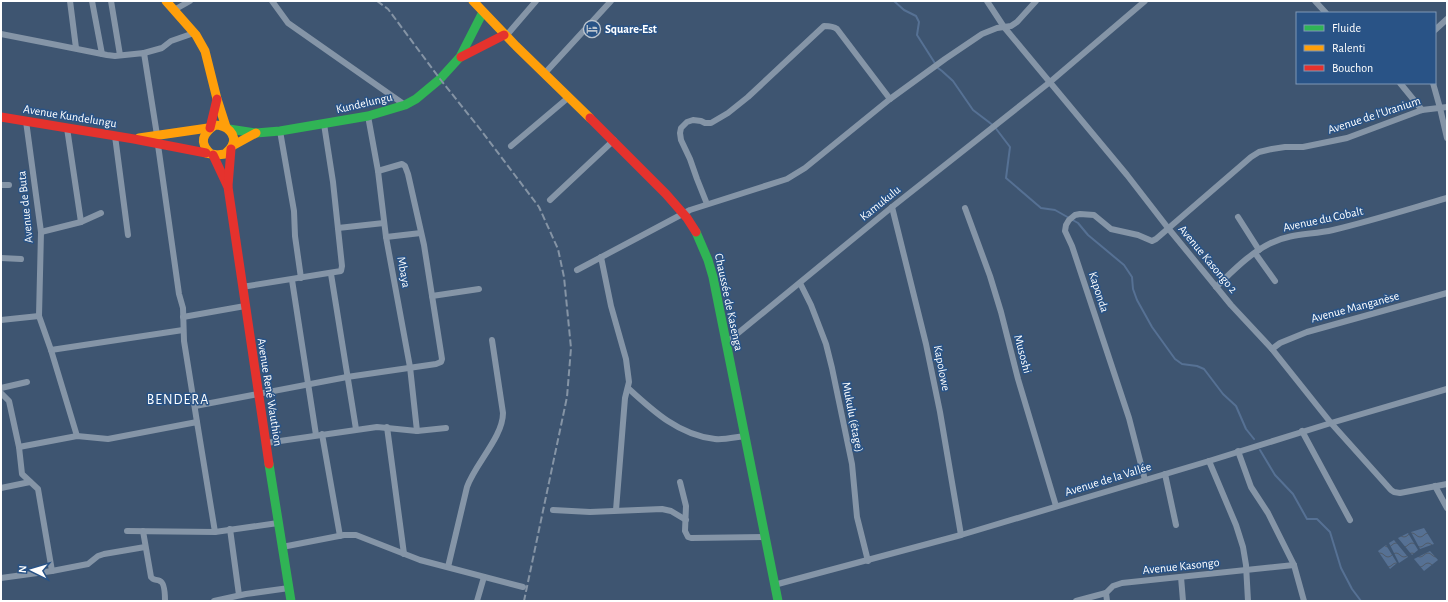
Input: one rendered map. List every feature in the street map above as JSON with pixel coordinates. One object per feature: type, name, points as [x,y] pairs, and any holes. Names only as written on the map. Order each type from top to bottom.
[{"type":"street","points":[[70,1],[76,48]]},
{"type":"street","points":[[92,1],[102,54]]},
{"type":"street","points":[[111,1],[120,55]]},
{"type":"street","points":[[166,1],[194,33],[208,59],[216,99],[227,128],[233,136],[228,187]]},
{"type":"street","points":[[174,10],[190,1]]},
{"type":"street","points":[[272,1],[282,17],[288,23],[405,105]]},
{"type":"street","name":"Chaussée de Kasenga","points":[[473,1],[505,35],[614,140],[669,196],[685,214],[702,242],[708,257],[778,601]]},
{"type":"street","points":[[460,58],[505,35],[536,1]]},
{"type":"street","points":[[545,73],[612,1]]},
{"type":"street","name":"Avenue Kasongo 2","points":[[987,1],[1004,27],[1127,175],[1216,287],[1272,349],[1331,422],[1394,492],[1400,493],[1447,484]]},
{"type":"street","points":[[577,270],[707,204],[787,179],[805,168],[890,99],[982,34],[1011,26],[1017,22],[1036,1]]},
{"type":"street","name":"Kamukulu","points":[[726,343],[892,207],[1050,82],[1145,1]]},
{"type":"street","points":[[1315,1],[1325,12]]},
{"type":"street","points":[[460,58],[483,12]]},
{"type":"street","points":[[1436,29],[1447,19]]},
{"type":"street","points":[[707,204],[681,140],[681,128],[693,120],[711,123],[728,113],[748,97],[824,26],[834,27],[837,30],[890,99]]},
{"type":"street","points":[[1,34],[102,54],[120,55],[144,53],[162,48],[171,41],[194,33]]},
{"type":"street","points":[[144,53],[179,294],[183,308],[183,330],[215,532]]},
{"type":"street","name":"Kundelungu","points":[[256,134],[368,116],[405,105],[416,99],[440,79],[460,58]]},
{"type":"street","points":[[1401,84],[1422,110]]},
{"type":"street","points":[[1433,84],[1444,108],[1447,138]]},
{"type":"street","points":[[511,146],[569,97]]},
{"type":"street","points":[[216,99],[209,128],[204,135],[203,142],[206,149],[212,154],[228,187]]},
{"type":"street","name":"Avenue de l'Uranium","points":[[1168,228],[1217,185],[1259,152],[1285,147],[1304,147],[1346,138],[1422,110],[1444,108]]},
{"type":"street","name":"Mbaya","points":[[368,116],[378,170],[386,237],[410,367],[417,432]]},
{"type":"street","name":"Avenue Kundelungu","points":[[1,117],[134,139],[157,140],[209,128]]},
{"type":"street","name":"Avenue de Buta","points":[[26,121],[41,232],[40,316],[77,436]]},
{"type":"street","points":[[242,287],[331,274],[341,270],[342,266],[338,228],[324,124]]},
{"type":"street","points":[[209,128],[218,125],[256,134]]},
{"type":"street","points":[[67,128],[81,222]]},
{"type":"street","points":[[280,131],[294,211],[295,236],[301,278]]},
{"type":"street","points":[[157,140],[217,156],[225,154],[232,148],[256,134]]},
{"type":"street","points":[[115,136],[128,235]]},
{"type":"street","points":[[550,200],[614,140]]},
{"type":"street","points":[[195,406],[347,377],[436,364],[442,361],[422,233],[411,182],[405,166],[401,164],[378,170]]},
{"type":"street","points":[[1,185],[9,185]]},
{"type":"street","name":"Avenue René Wauthion","points":[[228,187],[258,393],[291,601]]},
{"type":"street","name":"Avenue du Cobalt","points":[[1216,287],[1257,251],[1271,243],[1289,236],[1335,229],[1447,198]]},
{"type":"street","name":"Kapolowe","points":[[892,207],[928,351],[961,535]]},
{"type":"street","name":"Musoshi","points":[[965,208],[990,276],[1001,312],[1018,379],[1056,506]]},
{"type":"street","points":[[41,232],[81,222],[101,213]]},
{"type":"street","name":"Kaponda","points":[[1145,480],[1129,418],[1072,246],[1065,231],[1069,220],[1075,215],[1080,214],[1094,215],[1111,228],[1138,235],[1152,242],[1168,228]]},
{"type":"street","points":[[1238,217],[1275,281]]},
{"type":"street","points":[[338,228],[384,223]]},
{"type":"street","points":[[386,237],[422,233]]},
{"type":"street","points":[[601,257],[611,306],[626,358],[629,382],[625,398],[616,510]]},
{"type":"street","points":[[1,258],[21,259]]},
{"type":"street","points":[[331,274],[356,429]]},
{"type":"street","points":[[292,280],[309,384],[340,536]]},
{"type":"street","name":"Mukulu (étage)","points":[[800,283],[826,344],[832,368],[852,464],[857,517],[868,561]]},
{"type":"street","points":[[432,296],[479,289]]},
{"type":"street","name":"Avenue Manganèse","points":[[1272,349],[1280,343],[1307,332],[1447,293]]},
{"type":"street","points":[[183,317],[245,306]]},
{"type":"street","points":[[1,320],[40,316]]},
{"type":"street","points":[[51,350],[183,330]]},
{"type":"street","points":[[448,568],[467,487],[471,476],[490,447],[502,420],[503,413],[492,340]]},
{"type":"street","points":[[1,388],[27,382]]},
{"type":"street","points":[[628,388],[680,429],[715,439],[745,436]]},
{"type":"street","name":"Avenue de la Vallée","points":[[774,585],[961,535],[1209,461],[1331,422],[1447,389]]},
{"type":"street","points":[[1,393],[8,400],[19,447],[22,474],[38,489],[52,571]]},
{"type":"street","points":[[1,402],[8,400]]},
{"type":"street","points":[[19,447],[77,436],[108,439],[197,422]]},
{"type":"street","points":[[266,443],[319,434],[377,427],[387,427],[417,432],[446,428]]},
{"type":"street","points":[[387,427],[404,554]]},
{"type":"street","points":[[1302,431],[1350,520]]},
{"type":"street","points":[[1238,451],[1251,487],[1268,513],[1294,565],[1304,601]]},
{"type":"street","points":[[1209,461],[1240,538],[1246,558],[1248,601]]},
{"type":"street","points":[[1165,474],[1176,525]]},
{"type":"street","points":[[1,488],[30,482]]},
{"type":"street","points":[[680,482],[684,499],[686,533],[688,537],[764,537]]},
{"type":"street","points":[[1435,486],[1447,508]]},
{"type":"street","points":[[553,510],[590,512],[662,508],[671,511],[686,520]]},
{"type":"street","points":[[127,531],[215,532],[278,523]]},
{"type":"street","points":[[230,529],[239,595]]},
{"type":"street","points":[[143,531],[150,577],[154,580],[161,581],[163,584],[165,601]]},
{"type":"street","points":[[282,547],[340,536],[356,535],[420,560],[523,588]]},
{"type":"street","points":[[1,578],[88,564],[98,556],[104,554],[145,547]]},
{"type":"street","name":"Avenue Kasongo","points":[[1076,601],[1106,593],[1111,586],[1122,583],[1294,565]]},
{"type":"street","points":[[477,601],[484,577]]},
{"type":"street","points":[[1182,577],[1184,601]]},
{"type":"street","points":[[214,601],[224,600],[239,595],[289,588]]},
{"type":"street","points":[[1106,593],[1107,601]]},
{"type":"water","points":[[1424,528],[1434,544],[1420,549],[1411,532]]},
{"type":"water","points":[[1408,533],[1418,550],[1412,555],[1398,538]]},
{"type":"water","points":[[1394,540],[1408,557],[1399,563],[1389,543]]},
{"type":"water","points":[[1386,545],[1397,563],[1390,569],[1378,551]]},
{"type":"water","points":[[1430,551],[1438,560],[1424,571],[1414,559]]},
{"type":"waterway","points":[[894,1],[904,10],[916,16],[919,22],[917,35],[938,68],[953,81],[973,110],[994,126],[1010,147],[1006,178],[1041,208],[1055,210],[1078,223],[1088,235],[1124,265],[1132,277],[1133,289],[1137,300],[1152,327],[1175,359],[1182,364],[1197,366],[1204,369],[1223,394],[1236,406],[1246,429],[1254,439]]},
{"type":"waterway","points":[[1260,450],[1275,475],[1293,494],[1307,519],[1317,519],[1330,532],[1341,568],[1352,589],[1361,601]]},
{"type":"railway","points":[[377,1],[388,9],[539,207],[558,249],[564,277],[571,348],[567,397],[524,601]]},
{"type":"traffic: fast","points":[[229,129],[256,133],[280,131],[368,116],[405,105],[416,99],[440,79],[460,57],[483,12]]},
{"type":"traffic: fast","points":[[696,232],[708,260],[713,277],[778,601]]},
{"type":"traffic: fast","points":[[269,464],[291,601]]},
{"type":"traffic: slow","points":[[166,1],[196,35],[205,51],[217,99],[226,127]]},
{"type":"traffic: slow","points":[[473,1],[516,46],[590,118]]},
{"type":"traffic: slow","points":[[206,153],[217,155],[225,154],[232,146],[232,134],[227,128],[215,125],[205,135],[203,142],[204,146],[207,150],[211,154]]},
{"type":"traffic: slow","points":[[139,138],[208,128]]},
{"type":"traffic: slow","points":[[232,146],[256,133]]},
{"type":"traffic: jam","points":[[461,57],[504,35]]},
{"type":"traffic: jam","points":[[210,128],[217,99]]},
{"type":"traffic: jam","points":[[1,117],[134,139],[206,153]]},
{"type":"traffic: jam","points":[[590,118],[666,194],[687,218],[696,232]]},
{"type":"traffic: jam","points":[[228,186],[231,149]]},
{"type":"traffic: jam","points":[[213,155],[228,187],[269,464]]},
{"type":"place","name":"Square-Est","points":[[592,29]]},
{"type":"district","name":"BENDERA","points":[[178,399]]}]
